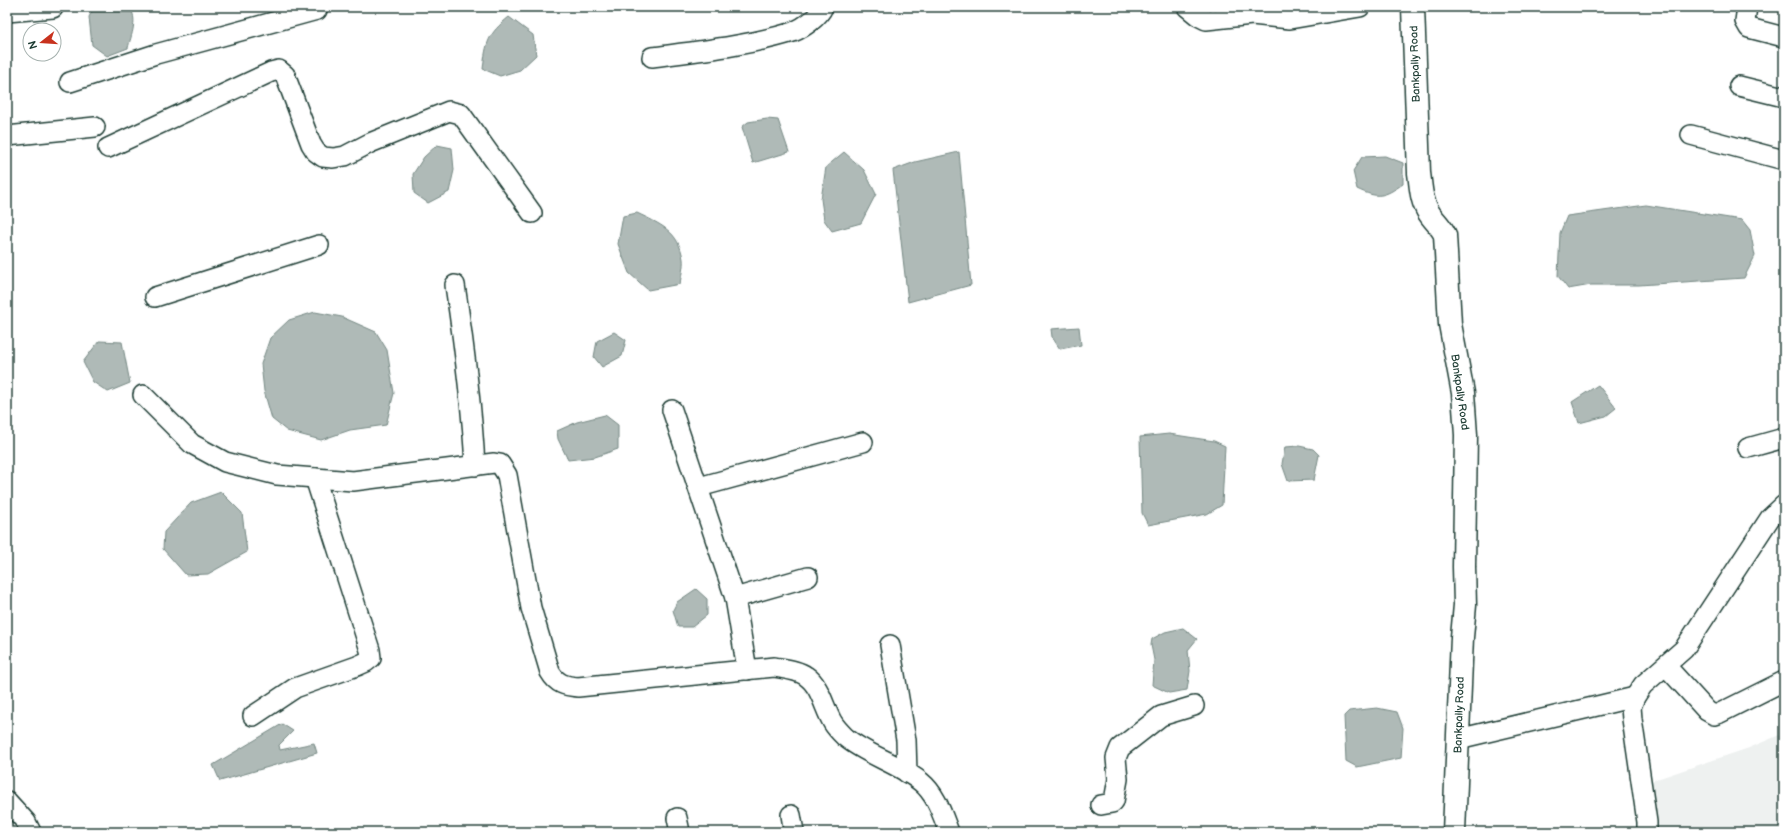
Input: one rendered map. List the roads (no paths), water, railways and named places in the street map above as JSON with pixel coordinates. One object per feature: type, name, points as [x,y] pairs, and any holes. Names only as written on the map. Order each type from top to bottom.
[{"type":"street","points":[[652,57],[731,46],[794,31],[811,21],[823,7]]},
{"type":"street","points":[[1187,7],[1198,16],[1206,20],[1252,15],[1290,19],[1360,7]]},
{"type":"street","name":"Bankpally Road","points":[[1413,7],[1419,173],[1423,200],[1426,208],[1441,227],[1445,235],[1450,324],[1465,414],[1465,605],[1462,637],[1454,832]]},
{"type":"street","points":[[1747,7],[1745,19],[1749,28],[1784,37]]},
{"type":"street","points":[[7,12],[53,8]]},
{"type":"street","points":[[70,82],[156,54],[317,10]]},
{"type":"street","points":[[108,148],[270,72],[279,70],[285,75],[311,144],[316,152],[323,157],[333,158],[345,156],[377,140],[449,111],[456,111],[461,114],[532,213]]},
{"type":"street","points":[[1739,86],[1784,97]]},
{"type":"street","points":[[7,136],[95,127]]},
{"type":"street","points":[[1691,135],[1784,160]]},
{"type":"street","points":[[155,297],[319,245]]},
{"type":"street","points":[[455,285],[473,420],[475,466]]},
{"type":"street","points":[[143,395],[192,444],[225,462],[277,475],[353,481],[494,463],[500,464],[507,475],[531,608],[550,672],[555,680],[563,686],[578,687],[774,668],[790,670],[806,675],[814,685],[833,724],[844,736],[859,747],[922,782],[938,804],[949,832]]},
{"type":"street","points":[[672,410],[735,598],[747,670]]},
{"type":"street","points":[[1748,448],[1784,438]]},
{"type":"street","points":[[699,487],[863,442]]},
{"type":"street","points":[[253,716],[295,688],[357,666],[371,658],[370,650],[315,478]]},
{"type":"street","points":[[1647,832],[1647,822],[1632,718],[1632,708],[1635,696],[1643,685],[1684,649],[1770,518],[1784,505]]},
{"type":"street","points":[[735,598],[808,577]]},
{"type":"street","points":[[890,645],[907,746],[907,773]]},
{"type":"street","points":[[1666,666],[1707,711],[1714,715],[1784,680]]},
{"type":"street","points":[[1458,739],[1635,696]]},
{"type":"street","points":[[1101,805],[1112,803],[1114,801],[1118,779],[1116,758],[1120,748],[1161,716],[1194,706]]},
{"type":"street","points":[[7,801],[26,822],[31,832]]}]
